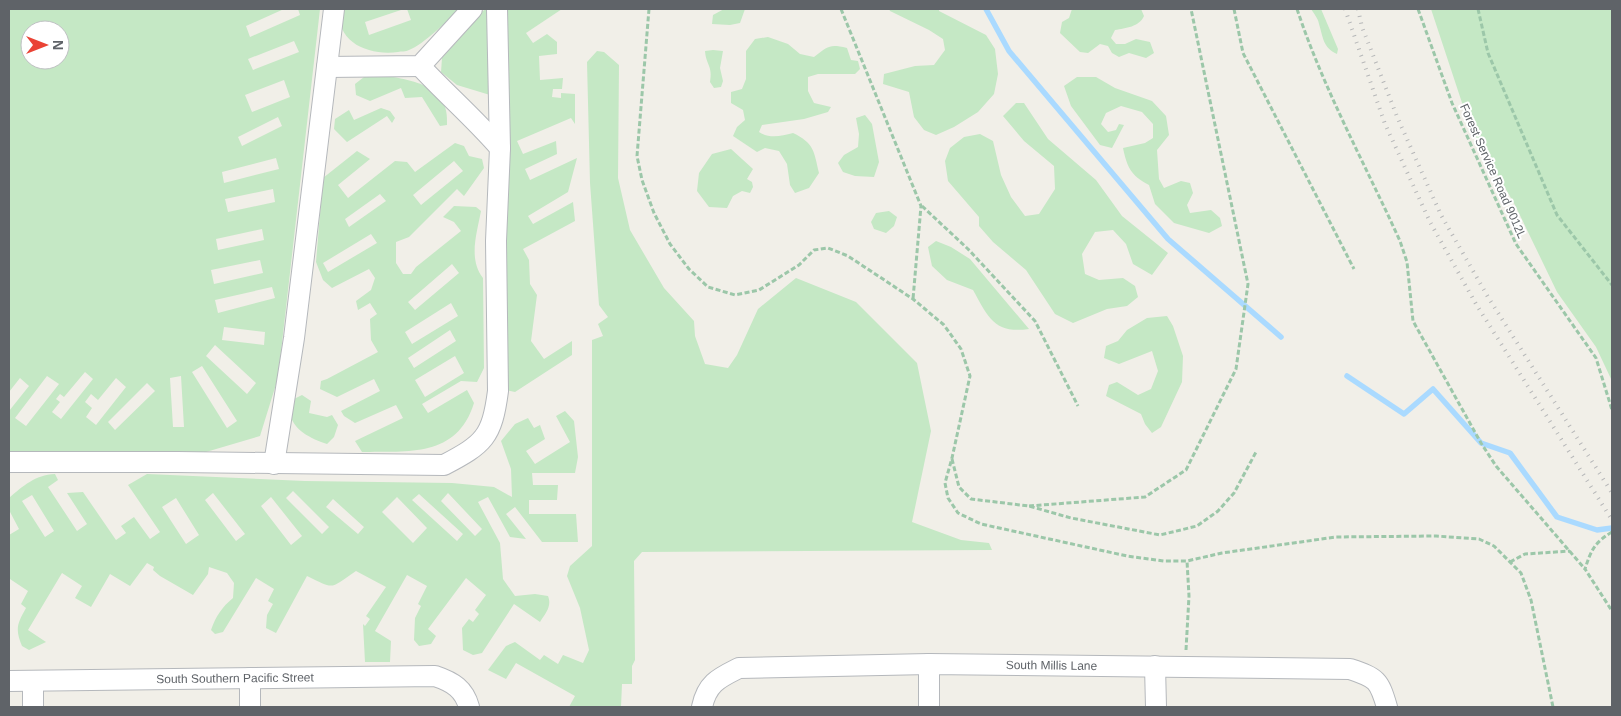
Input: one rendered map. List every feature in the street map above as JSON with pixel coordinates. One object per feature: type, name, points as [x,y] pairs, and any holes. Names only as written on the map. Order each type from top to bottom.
[{"type":"street","points":[[274,464],[294,338],[334,9]]},
{"type":"street","points":[[327,67],[420,66],[472,9]]},
{"type":"street","points":[[9,462],[444,465],[470,451],[486,436],[495,415],[498,391],[496,241],[500,148],[497,9]]},
{"type":"street","points":[[420,66],[441,90],[481,126],[500,148]]},
{"type":"street","points":[[929,664],[929,707]]},
{"type":"street","name":"South Millis Lane","points":[[702,707],[705,696],[718,678],[739,668],[929,664],[1350,669],[1369,675],[1381,686],[1387,707]]},
{"type":"street","points":[[1155,666],[1156,707]]},
{"type":"street","name":"South Southern Pacific Street","points":[[9,681],[435,676],[449,681],[459,688],[466,698],[469,707]]},
{"type":"street","points":[[250,678],[250,707]]},
{"type":"street","points":[[33,681],[33,707]]},
{"type":"path","points":[[649,9],[637,156],[642,180],[654,213],[670,244],[689,269],[708,287],[735,295],[759,290],[799,265],[814,250],[828,248],[848,256],[913,299],[944,326],[961,349],[970,376],[945,483],[948,498],[958,513],[981,524],[1127,556],[1164,561],[1186,561],[1222,553],[1336,537],[1436,536],[1478,539],[1494,546],[1521,573],[1531,600],[1553,707]]},
{"type":"path","points":[[841,9],[921,206],[968,248],[1035,321],[1078,406]]},
{"type":"path","points":[[1029,506],[1145,497],[1186,470],[1236,368],[1248,284],[1191,9]]},
{"type":"path","points":[[1234,9],[1243,53],[1354,269]]},
{"type":"path","points":[[1297,9],[1336,108],[1400,241],[1407,262],[1413,321],[1481,443],[1496,466],[1585,569],[1612,611]]},
{"type":"path","name":"Forest Service Road 9012L","points":[[1418,9],[1452,103],[1516,244],[1596,358],[1612,410]]},
{"type":"path","points":[[1478,9],[1488,53],[1557,216],[1612,285]]},
{"type":"path","points":[[913,299],[921,206]]},
{"type":"path","points":[[952,458],[959,487],[971,499],[1029,506],[1071,518],[1160,535],[1197,526],[1218,511],[1234,493],[1256,452]]},
{"type":"path","points":[[1585,569],[1591,552],[1600,539],[1612,532]]},
{"type":"path","points":[[1510,562],[1525,554],[1570,551]]},
{"type":"path","points":[[1185,667],[1189,596],[1186,561]]},
{"type":"green space","points":[[9,9],[284,9],[246,26],[250,37],[300,15],[298,9],[320,9],[278,378],[260,436],[206,452],[9,452],[9,411],[29,386],[20,378],[9,392]],"holes":[[[294,41],[299,52],[253,70],[248,59]],[[284,80],[290,97],[252,112],[245,95]],[[278,117],[282,126],[242,146],[238,137]],[[276,158],[279,169],[224,183],[222,172]],[[273,189],[275,202],[228,212],[225,199]],[[262,229],[264,240],[218,250],[216,239]],[[260,260],[263,273],[214,284],[211,270]],[[272,287],[275,298],[218,313],[215,300]],[[224,327],[265,332],[264,345],[222,340]],[[215,345],[256,383],[247,394],[206,356]],[[202,366],[237,421],[227,428],[192,372]],[[85,372],[93,379],[61,419],[52,412],[60,402],[56,399],[60,394],[64,397]],[[47,376],[59,384],[26,426],[15,418]],[[181,376],[184,427],[173,427],[170,378]],[[116,378],[126,387],[96,425],[86,417],[92,408],[85,402],[91,394],[98,400]],[[147,383],[155,391],[115,430],[108,422]]]},
{"type":"green space","points":[[340,9],[404,9],[365,22],[369,35],[411,20],[407,9],[460,9],[415,47],[406,51],[387,53],[366,49],[349,39],[343,31],[340,21]]},
{"type":"green space","points":[[486,9],[491,11],[490,95],[457,85],[441,72],[442,58],[470,27],[478,14]]},
{"type":"green space","points":[[505,9],[562,9],[526,33],[533,43],[547,34],[557,42],[557,54],[539,56],[540,80],[563,78],[562,89],[553,89],[552,97],[561,98],[561,93],[575,94],[575,124],[571,118],[517,141],[523,154],[556,141],[557,154],[525,169],[530,180],[577,158],[568,192],[528,216],[533,224],[573,202],[575,221],[523,249],[529,260],[530,284],[537,295],[531,341],[544,359],[572,341],[572,355],[515,392],[500,389]]},
{"type":"green space","points":[[724,9],[745,9],[740,23],[730,25],[712,24],[713,15]]},
{"type":"green space","points":[[889,9],[939,9],[939,11],[986,35],[995,49],[998,74],[994,94],[978,112],[954,127],[936,135],[924,130],[914,117],[909,92],[883,84],[884,74],[915,66],[934,65],[945,50],[943,39]]},
{"type":"green space","points":[[1072,9],[1141,9],[1144,16],[1139,23],[1115,30],[1111,38],[1116,44],[1125,44],[1136,39],[1150,42],[1154,53],[1146,58],[1129,53],[1119,57],[1112,53],[1108,46],[1100,44],[1088,53],[1080,52],[1060,33],[1062,22],[1069,18]]},
{"type":"green space","points":[[1311,9],[1321,9],[1338,49],[1337,54],[1332,52],[1326,45],[1318,20]]},
{"type":"green space","points":[[1431,9],[1612,9],[1612,381],[1596,347],[1557,292],[1515,205],[1470,127]]},
{"type":"green space","points":[[768,37],[788,44],[800,54],[814,57],[829,47],[847,48],[851,60],[858,61],[860,69],[855,74],[818,74],[808,77],[808,91],[814,103],[831,107],[828,112],[804,119],[762,125],[759,132],[767,136],[793,133],[805,140],[812,148],[819,173],[809,188],[795,193],[790,185],[787,164],[779,151],[765,148],[757,152],[733,136],[737,127],[745,120],[743,110],[731,103],[731,92],[742,89],[746,79],[746,51],[755,39]]},
{"type":"green space","points":[[597,51],[604,52],[619,65],[618,178],[630,230],[664,288],[694,321],[695,336],[705,364],[728,368],[737,355],[758,309],[796,278],[856,302],[917,363],[931,431],[912,522],[961,540],[989,543],[992,550],[642,552],[634,561],[635,660],[632,666],[632,684],[622,684],[621,707],[569,707],[575,696],[516,663],[506,679],[488,670],[506,646],[515,642],[540,660],[544,655],[558,664],[563,655],[583,663],[589,650],[580,608],[567,576],[570,566],[592,546],[592,340],[603,336],[598,324],[608,317],[599,305],[590,183],[587,62]]},
{"type":"green space","points":[[705,51],[723,51],[720,68],[723,81],[721,87],[714,88],[710,82],[711,72]]},
{"type":"green space","points":[[383,75],[418,83],[436,93],[443,101],[447,125],[440,126],[422,97],[405,98],[401,88],[370,101],[356,95],[355,84],[364,77]]},
{"type":"green space","points":[[1077,77],[1096,77],[1115,88],[1152,101],[1166,116],[1169,135],[1157,150],[1159,179],[1164,188],[1181,181],[1190,183],[1193,193],[1187,205],[1190,213],[1211,210],[1220,218],[1222,226],[1209,233],[1174,223],[1155,204],[1149,185],[1138,178],[1131,170],[1126,161],[1123,148],[1145,143],[1153,138],[1153,124],[1142,112],[1121,106],[1106,113],[1101,124],[1108,132],[1116,130],[1119,124],[1124,125],[1112,148],[1100,145],[1071,106],[1064,86]]},
{"type":"green space","points":[[1016,103],[1024,103],[1048,139],[1096,180],[1122,216],[1168,253],[1152,275],[1133,264],[1126,244],[1113,230],[1095,232],[1082,254],[1085,274],[1099,280],[1123,278],[1135,286],[1138,297],[1127,306],[1107,309],[1073,323],[1055,314],[1026,270],[993,242],[979,226],[979,217],[948,181],[945,161],[950,148],[964,137],[980,134],[993,141],[1001,175],[1011,197],[1025,216],[1039,214],[1055,189],[1054,166],[1024,141],[1003,116]]},
{"type":"green space","points":[[381,108],[390,111],[395,118],[392,123],[387,116],[347,142],[334,129],[335,119],[349,110],[354,120]]},
{"type":"green space","points":[[865,115],[872,124],[879,162],[874,177],[855,176],[843,172],[838,163],[844,155],[858,147],[859,134],[856,118]]},
{"type":"green space","points":[[455,143],[464,146],[469,156],[482,159],[484,168],[464,196],[457,189],[409,237],[396,242],[396,263],[403,274],[411,274],[416,267],[461,231],[454,222],[443,217],[454,206],[476,207],[481,211],[475,254],[478,271],[483,278],[484,368],[477,382],[461,381],[422,404],[428,413],[467,390],[474,403],[466,421],[456,434],[429,448],[397,452],[362,452],[355,441],[403,418],[396,405],[355,423],[344,416],[341,411],[380,391],[374,379],[337,397],[320,389],[321,381],[378,352],[371,340],[370,319],[377,314],[370,303],[358,310],[356,301],[371,290],[375,278],[369,269],[332,288],[323,280],[316,262],[323,178],[357,151],[370,159],[338,185],[348,198],[395,161],[407,162],[415,172]],"holes":[[[454,161],[463,171],[421,205],[413,195]],[[380,194],[386,201],[349,227],[345,219]],[[371,234],[377,243],[328,272],[323,263]],[[452,264],[459,273],[415,310],[408,302]],[[451,303],[458,316],[412,344],[405,332]],[[450,330],[456,341],[414,368],[408,358]],[[455,356],[464,373],[425,397],[415,380]]]},
{"type":"green space","points":[[731,149],[753,169],[747,179],[752,182],[753,187],[750,193],[742,191],[733,196],[727,208],[709,207],[697,191],[699,173],[712,154]]},
{"type":"green space","points":[[889,211],[897,217],[894,226],[886,233],[874,229],[871,222],[876,213]]},
{"type":"green space","points":[[936,241],[951,247],[970,259],[1029,329],[1017,330],[1000,326],[988,316],[973,290],[947,280],[932,266],[928,247]]},
{"type":"green space","points":[[1167,316],[1173,326],[1183,356],[1182,382],[1161,427],[1152,433],[1145,424],[1141,414],[1106,396],[1109,385],[1117,382],[1138,395],[1151,389],[1158,371],[1152,351],[1119,364],[1104,358],[1106,346],[1118,341],[1127,330],[1147,318]]},
{"type":"green space","points":[[302,395],[311,401],[309,413],[327,417],[332,415],[338,425],[334,437],[327,444],[303,433],[291,418],[290,408],[294,399]]},
{"type":"green space","points":[[565,411],[574,421],[578,457],[575,473],[532,473],[533,485],[558,485],[557,500],[529,500],[529,514],[576,514],[578,542],[542,542],[515,507],[506,514],[526,539],[510,537],[488,497],[478,502],[500,543],[503,579],[515,596],[535,594],[548,596],[549,600],[548,609],[540,622],[514,604],[482,653],[473,655],[463,650],[462,628],[469,619],[473,622],[479,614],[475,610],[486,595],[466,578],[428,629],[436,636],[431,644],[419,646],[414,640],[415,618],[421,606],[418,604],[427,586],[407,575],[375,631],[391,641],[390,662],[365,662],[363,624],[365,626],[370,619],[366,616],[386,587],[356,571],[332,586],[307,576],[276,633],[266,628],[267,615],[273,604],[268,601],[274,589],[256,578],[223,632],[215,634],[211,630],[215,620],[233,598],[234,583],[227,573],[209,567],[208,574],[193,595],[160,576],[153,570],[154,567],[147,563],[130,586],[110,574],[91,607],[75,598],[82,586],[62,573],[28,630],[46,642],[29,650],[22,646],[18,635],[18,627],[26,608],[21,604],[28,591],[9,580],[9,535],[19,529],[9,510],[9,498],[24,485],[41,476],[55,474],[58,480],[48,487],[77,531],[87,524],[67,493],[83,492],[116,540],[126,533],[121,526],[134,517],[150,539],[160,532],[128,485],[147,474],[305,481],[452,483],[494,487],[512,497],[511,469],[501,441],[515,424],[528,418],[534,428],[540,425],[545,439],[526,451],[535,464],[570,442],[556,416]],"holes":[[[293,491],[329,527],[322,534],[286,498]],[[213,493],[245,534],[236,541],[205,500]],[[448,493],[482,529],[475,536],[441,501]],[[419,494],[463,534],[457,541],[412,500]],[[32,495],[54,531],[45,537],[22,501]],[[271,497],[302,536],[291,545],[261,506]],[[397,497],[427,528],[413,543],[382,512]],[[176,498],[199,535],[186,544],[162,507]],[[333,499],[364,527],[358,534],[326,507]]]},
{"type":"waterway","points":[[986,9],[1009,51],[1168,239],[1281,337]]},
{"type":"waterway","points":[[1347,376],[1404,414],[1433,389],[1481,443],[1510,453],[1557,517],[1597,530],[1612,528]]},
{"type":"railway","points":[[1345,9],[1385,124],[1430,222],[1476,304],[1612,520]]},
{"type":"railway","points":[[1358,9],[1362,27],[1398,119],[1441,215],[1488,297],[1612,493]]}]
